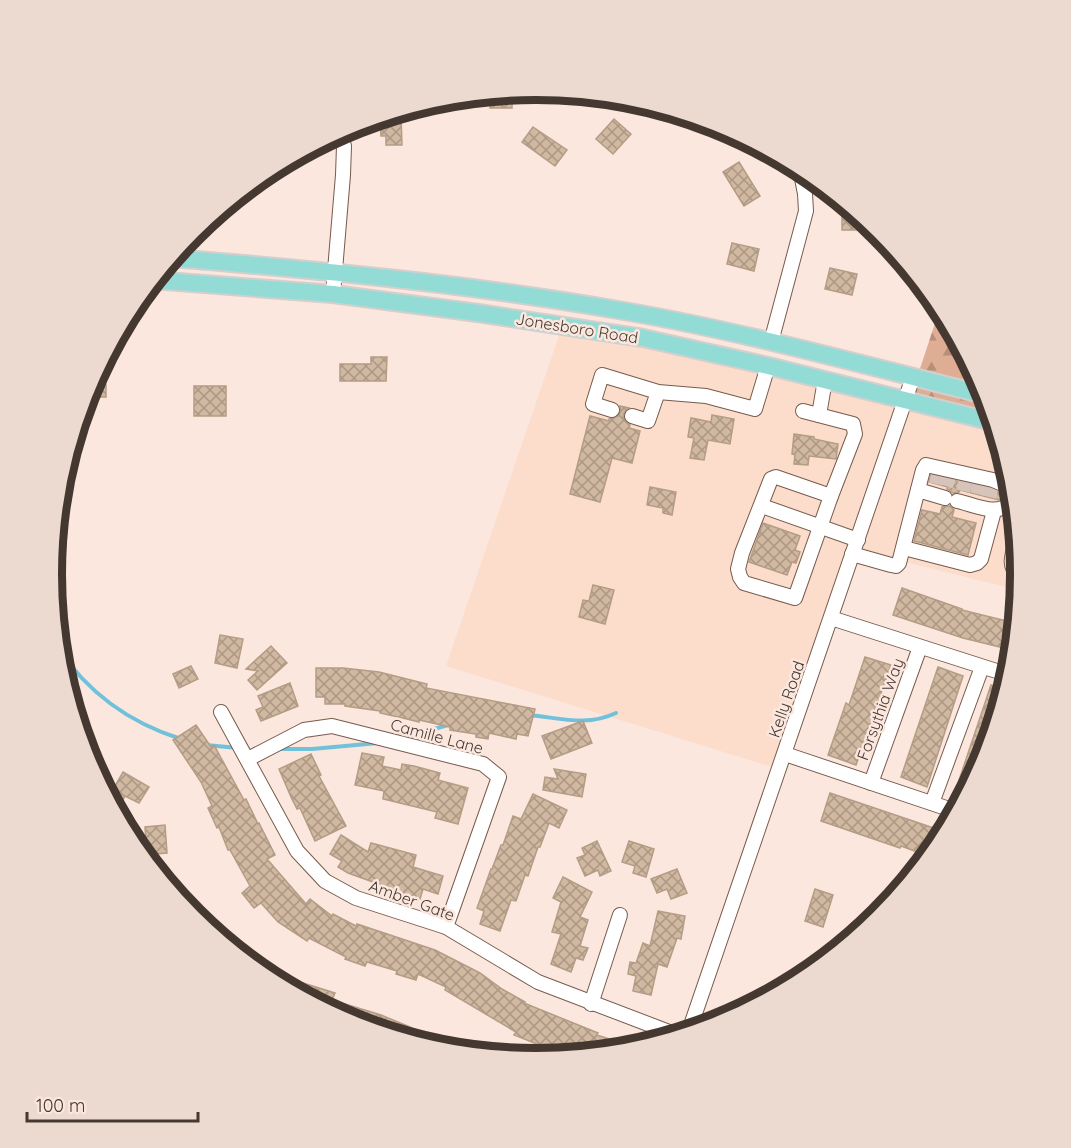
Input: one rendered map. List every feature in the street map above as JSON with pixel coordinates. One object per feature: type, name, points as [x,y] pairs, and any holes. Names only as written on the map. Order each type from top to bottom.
[{"type":"main road","name":"Jonesboro Road","points":[[181,259],[335,271],[465,286],[617,310],[771,342],[973,392]]},
{"type":"main road","name":"Jonesboro Road","points":[[163,281],[333,294],[643,338],[768,366],[983,420]]},
{"type":"street","points":[[333,294],[343,175],[343,141]]},
{"type":"street","points":[[771,342],[806,211],[803,183]]},
{"type":"street","points":[[612,410],[593,404],[602,375],[658,392],[706,396],[755,409],[768,366]]},
{"type":"street","name":"Kelly Road","points":[[692,1021],[913,377]]},
{"type":"street","points":[[819,415],[825,380]]},
{"type":"street","points":[[632,416],[648,421],[658,392]]},
{"type":"street","points":[[803,411],[853,424],[855,434],[795,598],[744,583],[738,569],[742,553],[771,478],[776,477],[831,496]]},
{"type":"street","points":[[852,554],[896,566],[899,563],[926,465],[963,488],[1004,504]]},
{"type":"street","points":[[904,548],[970,565],[981,559],[963,488]]},
{"type":"street","points":[[918,490],[1001,488]]},
{"type":"street","points":[[762,506],[858,540]]},
{"type":"street","points":[[831,618],[999,672]]},
{"type":"street","name":"Forsythia Way","points":[[871,783],[920,647]]},
{"type":"street","points":[[932,803],[982,667]]},
{"type":"street","name":"Amber Gate","points":[[221,712],[297,851],[325,881],[356,898],[446,927],[538,982],[665,1030]]},
{"type":"street","name":"Camille Lane","points":[[248,759],[304,730],[332,726],[483,764],[499,777],[446,927]]},
{"type":"street","points":[[785,754],[948,808]]},
{"type":"street","points":[[591,1004],[620,915]]},
{"type":"shaded area","points":[[565,318],[912,393],[980,411],[993,451],[1005,512],[1009,588],[857,550],[782,770],[446,666]]},
{"type":"green space","points":[[936,321],[961,364],[980,411],[912,393]]},
{"type":"building","points":[[512,101],[512,108],[490,108],[490,102]]},
{"type":"building","points":[[614,119],[631,134],[613,154],[596,139]]},
{"type":"building","points":[[401,120],[402,145],[386,145],[386,136],[381,136],[380,126]]},
{"type":"building","points":[[533,127],[567,150],[555,166],[522,142]]},
{"type":"building","points":[[739,162],[760,196],[744,206],[723,172]]},
{"type":"building","points":[[842,213],[861,230],[861,230],[842,230]]},
{"type":"building","points":[[732,243],[759,249],[754,271],[727,264]]},
{"type":"building","points":[[830,268],[857,274],[852,295],[825,289]]},
{"type":"building","points":[[371,357],[387,357],[386,381],[340,381],[340,364],[371,364]]},
{"type":"building","points":[[101,385],[106,385],[106,397],[96,397]]},
{"type":"building","points":[[194,386],[226,386],[226,416],[194,416]]},
{"type":"building","points":[[620,406],[629,408],[623,417],[630,425],[629,428],[640,431],[632,463],[612,458],[600,502],[570,494],[590,416],[609,421],[621,412]]},
{"type":"building","points":[[712,415],[734,419],[730,444],[708,440],[704,460],[690,458],[694,438],[688,437],[691,418],[711,422]]},
{"type":"building","points":[[794,434],[838,444],[836,459],[809,456],[808,465],[794,464],[795,455],[792,454]]},
{"type":"building","points":[[931,475],[990,489],[1002,496],[999,500],[960,490],[953,493],[947,489],[948,487],[929,482]]},
{"type":"building","points":[[650,487],[676,492],[672,515],[663,513],[663,508],[647,505]]},
{"type":"building","points":[[950,506],[954,510],[952,517],[976,523],[968,555],[914,541],[922,510],[940,514],[942,507]]},
{"type":"building","points":[[763,523],[800,536],[795,550],[800,552],[796,563],[792,562],[787,575],[749,562]]},
{"type":"building","points":[[593,585],[614,590],[605,624],[579,617],[583,600],[589,601]]},
{"type":"building","points":[[902,588],[962,610],[1006,621],[1003,648],[963,638],[893,615]]},
{"type":"building","points":[[220,635],[243,639],[237,668],[215,663]]},
{"type":"building","points":[[271,646],[287,663],[257,690],[248,680],[258,671],[246,669]]},
{"type":"building","points":[[865,657],[891,665],[856,765],[828,755],[846,703],[849,705]]},
{"type":"building","points":[[191,666],[198,679],[179,688],[173,674]]},
{"type":"building","points":[[938,667],[963,676],[927,787],[901,777]]},
{"type":"building","points":[[316,668],[379,672],[427,684],[426,688],[535,709],[528,736],[517,734],[516,739],[489,733],[488,739],[476,737],[476,734],[450,730],[450,727],[419,720],[419,722],[380,713],[380,711],[345,706],[345,704],[325,704],[325,697],[316,697]]},
{"type":"building","points":[[290,683],[298,706],[261,721],[256,710],[263,707],[258,696]]},
{"type":"building","points":[[991,685],[995,686],[973,755],[954,795]]},
{"type":"building","points":[[583,721],[592,743],[551,759],[542,736]]},
{"type":"building","points":[[196,725],[211,747],[214,745],[275,855],[267,859],[306,904],[310,899],[332,916],[333,914],[356,926],[357,924],[435,950],[480,973],[524,1003],[615,1041],[547,1048],[514,1035],[516,1032],[445,990],[446,987],[418,974],[416,980],[396,974],[397,971],[367,962],[365,966],[345,959],[346,957],[309,938],[307,941],[278,922],[261,903],[254,908],[242,893],[250,886],[228,850],[219,827],[217,828],[208,808],[212,806],[201,782],[173,740]]},
{"type":"building","points":[[362,753],[384,757],[382,766],[401,770],[402,764],[414,766],[440,773],[438,780],[468,788],[458,824],[435,818],[437,812],[383,799],[384,791],[355,785]]},
{"type":"building","points":[[311,754],[321,775],[319,776],[346,826],[315,841],[279,769]]},
{"type":"building","points":[[554,769],[586,774],[582,797],[543,790],[545,777],[558,779]]},
{"type":"building","points":[[123,772],[149,787],[139,803],[125,796],[122,802],[113,790]]},
{"type":"building","points":[[830,793],[935,829],[919,853],[821,821]]},
{"type":"building","points":[[533,794],[567,810],[559,828],[549,823],[528,876],[525,875],[516,901],[511,900],[500,931],[480,924],[484,911],[477,908],[513,816],[521,819]]},
{"type":"building","points":[[165,825],[167,853],[153,854],[145,842],[145,827]]},
{"type":"building","points":[[341,835],[368,852],[371,843],[416,855],[413,867],[443,876],[438,894],[423,889],[420,899],[348,873],[338,867],[342,861],[330,854]]},
{"type":"building","points":[[597,841],[611,871],[600,876],[598,870],[585,876],[577,858],[585,855],[582,848]]},
{"type":"building","points":[[629,841],[654,849],[646,877],[633,873],[635,866],[622,862]]},
{"type":"building","points":[[677,869],[687,893],[671,899],[667,889],[657,893],[651,879]]},
{"type":"building","points":[[563,877],[592,892],[580,917],[588,920],[580,946],[588,948],[583,960],[576,958],[571,972],[551,964],[561,934],[552,932],[561,902],[553,898]]},
{"type":"building","points":[[815,889],[833,895],[823,927],[805,921]]},
{"type":"building","points":[[658,911],[685,916],[681,939],[677,938],[667,967],[658,964],[651,995],[633,991],[636,976],[628,974],[630,962],[636,963],[643,943],[650,946]]},
{"type":"building","points":[[289,979],[335,993],[332,1000],[381,1015],[429,1036],[354,1012]]},
{"type":"waterway","points":[[71,665],[97,692],[128,715],[181,739]]},
{"type":"waterway","points":[[529,715],[584,721],[616,713]]},
{"type":"waterway","points":[[403,738],[448,725]]},
{"type":"waterway","points":[[278,749],[312,749],[378,743]]},
{"type":"waterway","points":[[206,745],[238,748]]},
{"type":"tunnel","points":[[936,484],[939,471]]},
{"type":"tunnel","points":[[946,486],[950,474]]},
{"type":"tunnel","points":[[963,491],[966,478]]},
{"type":"tunnel","points":[[977,494],[980,482]]},
{"type":"tunnel","points":[[989,497],[992,485]]}]
